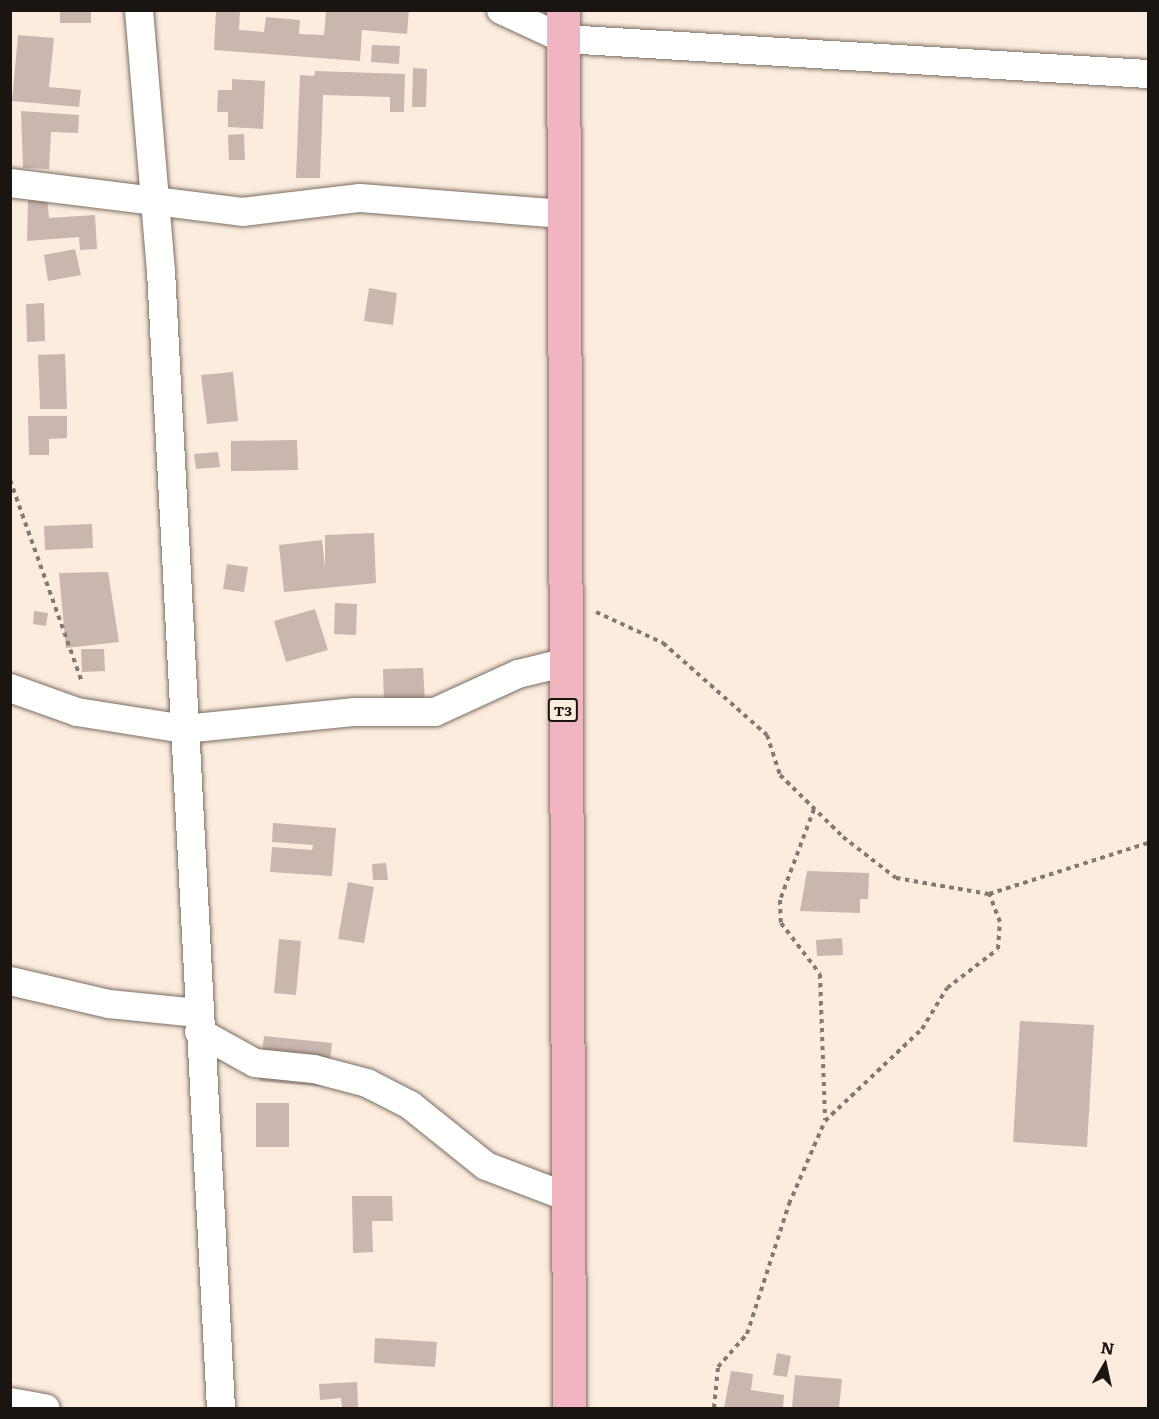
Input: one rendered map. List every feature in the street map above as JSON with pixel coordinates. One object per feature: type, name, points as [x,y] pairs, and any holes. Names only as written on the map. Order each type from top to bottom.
[{"type":"highway","name":"T3","points":[[563,25],[562,600],[569,1408]]},
{"type":"street","points":[[139,10],[151,200],[161,271],[221,1408]]},
{"type":"street","points":[[501,10],[563,25],[1149,74]]},
{"type":"street","points":[[10,183],[242,212],[360,198],[563,214]]},
{"type":"street","points":[[10,688],[100,716],[184,729],[355,712],[435,712],[518,674],[563,663]]},
{"type":"street","points":[[10,981],[199,1023],[255,1063],[314,1069],[368,1083],[410,1105],[486,1166],[567,1197]]},
{"type":"street","points":[[10,1402],[45,1408]]},
{"type":"path","points":[[10,480],[30,546],[81,681],[100,716]]},
{"type":"path","points":[[562,600],[663,643],[767,735],[780,775],[814,808],[896,878],[989,894],[1149,843]]},
{"type":"path","points":[[814,808],[780,900],[781,923],[820,974],[825,1121]]},
{"type":"path","points":[[714,1408],[718,1367],[747,1334],[789,1204],[825,1121],[922,1029],[947,988],[998,949],[1000,922],[989,894]]},
{"type":"building","points":[[60,10],[91,10],[91,23],[60,23]]},
{"type":"building","points":[[216,10],[240,10],[239,30],[264,32],[266,17],[300,20],[299,34],[324,35],[326,10],[409,10],[407,34],[362,30],[360,61],[214,50]]},
{"type":"building","points":[[18,35],[54,38],[49,87],[81,90],[79,107],[12,101]]},
{"type":"building","points":[[372,45],[400,46],[399,64],[371,62]]},
{"type":"building","points":[[413,68],[427,69],[426,107],[412,107]]},
{"type":"building","points":[[315,71],[405,74],[404,112],[390,112],[390,97],[323,95],[320,178],[296,178],[300,75],[314,76]]},
{"type":"building","points":[[232,79],[265,81],[263,129],[228,127],[228,112],[217,112],[218,90],[232,90]]},
{"type":"building","points":[[21,111],[79,115],[78,133],[51,132],[49,169],[23,168]]},
{"type":"building","points":[[244,134],[245,160],[229,160],[228,135]]},
{"type":"building","points":[[47,197],[49,218],[95,215],[97,249],[80,250],[79,237],[27,241],[28,199]]},
{"type":"building","points":[[75,249],[81,275],[48,281],[44,255]]},
{"type":"building","points":[[369,288],[397,293],[393,325],[364,321]]},
{"type":"building","points":[[44,303],[45,341],[27,342],[26,304]]},
{"type":"building","points":[[65,354],[67,409],[40,409],[38,355]]},
{"type":"building","points":[[233,372],[238,421],[207,424],[201,375]]},
{"type":"building","points":[[28,416],[67,416],[67,438],[49,439],[49,455],[29,455]]},
{"type":"building","points":[[297,440],[298,470],[231,471],[231,441]]},
{"type":"building","points":[[218,452],[220,467],[196,469],[194,454]]},
{"type":"building","points":[[92,524],[93,548],[45,550],[44,526]]},
{"type":"building","points":[[374,533],[376,583],[284,592],[279,545],[322,540],[325,568],[325,535]]},
{"type":"building","points":[[227,564],[248,567],[244,592],[223,589]]},
{"type":"building","points":[[108,572],[119,642],[66,648],[59,573]]},
{"type":"building","points":[[335,603],[357,604],[356,635],[334,634]]},
{"type":"building","points":[[315,609],[328,650],[286,662],[274,621]]},
{"type":"building","points":[[34,611],[48,613],[46,626],[33,624]]},
{"type":"building","points":[[81,649],[104,649],[105,671],[82,672]]},
{"type":"building","points":[[423,668],[425,702],[384,703],[383,669]]},
{"type":"building","points":[[273,823],[336,828],[332,876],[270,872],[272,847],[312,850],[313,845],[272,842]]},
{"type":"building","points":[[386,863],[388,880],[373,880],[372,864]]},
{"type":"building","points":[[807,871],[869,873],[868,899],[860,899],[860,913],[800,911]]},
{"type":"building","points":[[348,882],[374,887],[364,943],[338,939]]},
{"type":"building","points":[[842,938],[843,955],[817,956],[816,940]]},
{"type":"building","points":[[279,939],[301,941],[296,995],[274,993]]},
{"type":"building","points":[[1020,1021],[1094,1025],[1087,1147],[1013,1142]]},
{"type":"building","points":[[264,1036],[332,1043],[327,1087],[259,1081]]},
{"type":"building","points":[[256,1103],[289,1103],[289,1147],[256,1147]]},
{"type":"building","points":[[352,1196],[392,1196],[393,1221],[372,1221],[373,1252],[353,1253]]},
{"type":"building","points":[[375,1338],[437,1342],[435,1367],[374,1363]]},
{"type":"building","points":[[777,1353],[791,1356],[787,1377],[773,1375]]},
{"type":"building","points":[[731,1371],[753,1374],[751,1390],[784,1395],[783,1408],[724,1408]]},
{"type":"building","points":[[795,1375],[842,1379],[839,1408],[792,1408]]},
{"type":"building","points":[[357,1382],[358,1408],[342,1408],[341,1398],[320,1400],[319,1384]]}]
